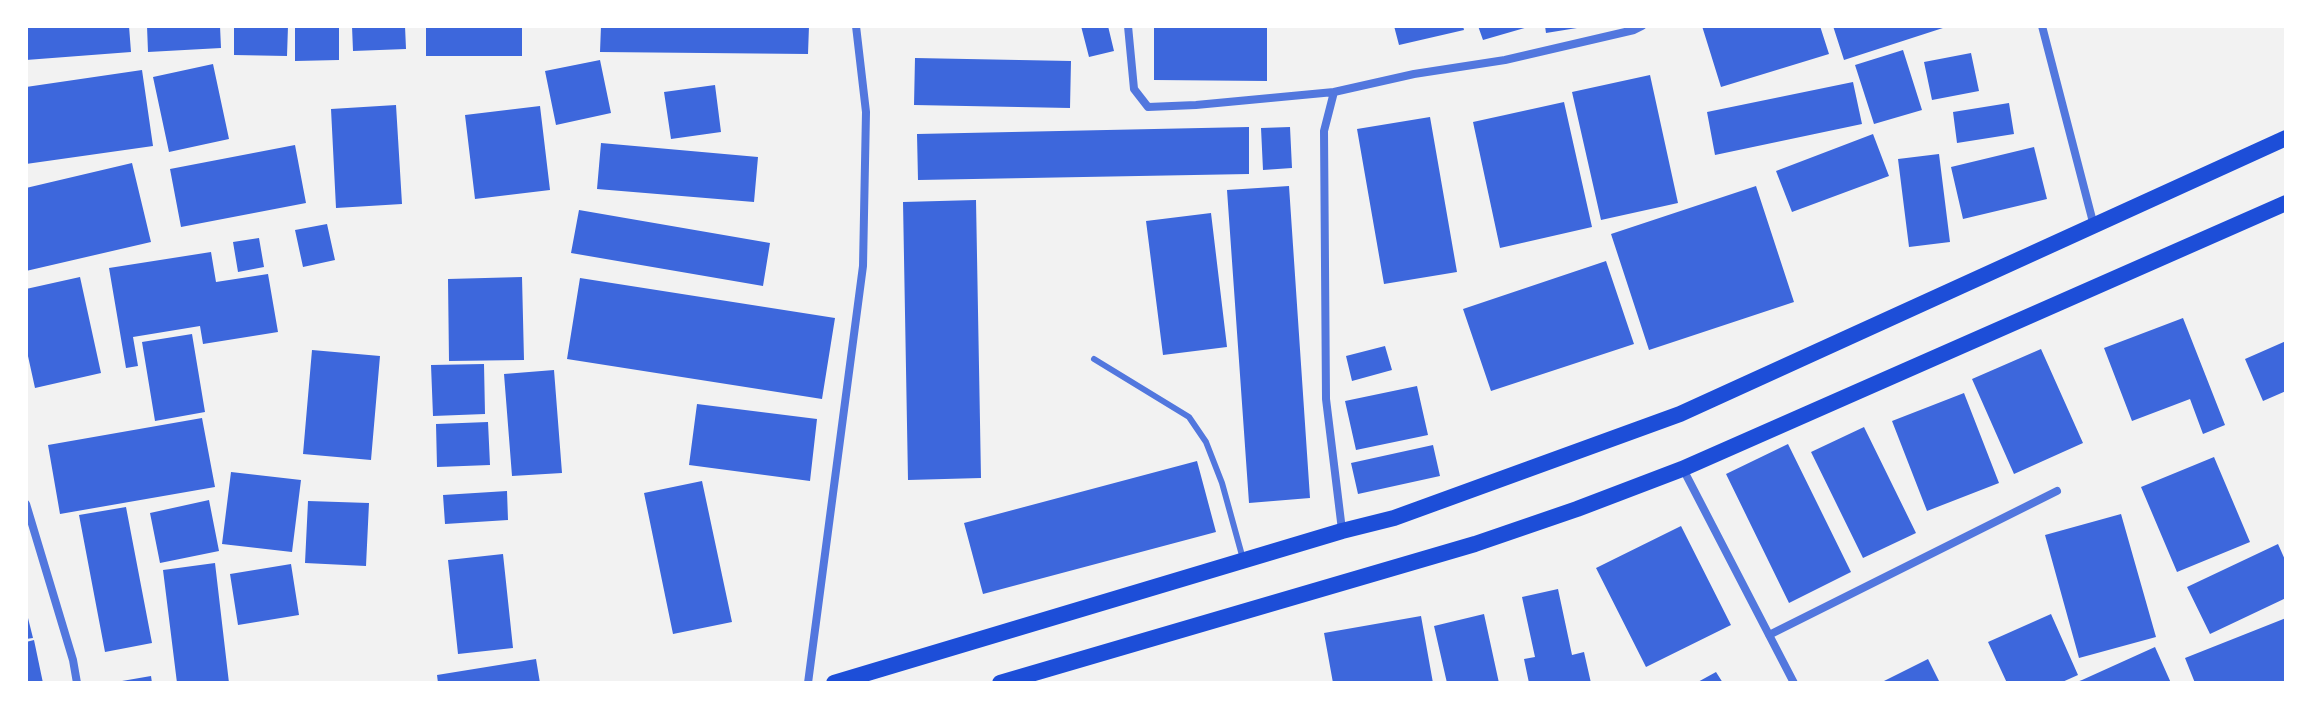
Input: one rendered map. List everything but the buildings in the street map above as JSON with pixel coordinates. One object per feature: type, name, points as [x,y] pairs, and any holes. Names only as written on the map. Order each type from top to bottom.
[{"type":"main road","points":[[834,683],[1394,518],[1680,414],[2286,138]]},
{"type":"main road","points":[[1000,683],[1475,544],[1577,509],[1682,469],[2286,203]]},
{"type":"street","points":[[808,683],[863,266],[866,112],[856,26]]},
{"type":"street","points":[[1128,26],[1134,89],[1148,107],[1334,92],[1414,74],[1505,60],[1642,26]]},
{"type":"street","points":[[2042,26],[2094,226]]},
{"type":"street","points":[[1334,92],[1324,131],[1326,399],[1342,531]]},
{"type":"street","points":[[1682,469],[1794,683]]},
{"type":"street","points":[[1769,635],[2057,491]]},
{"type":"street","points":[[26,504],[73,660],[77,683]]},
{"type":"lane","points":[[1094,359],[1189,417],[1206,442],[1222,483],[1243,561]]}]
